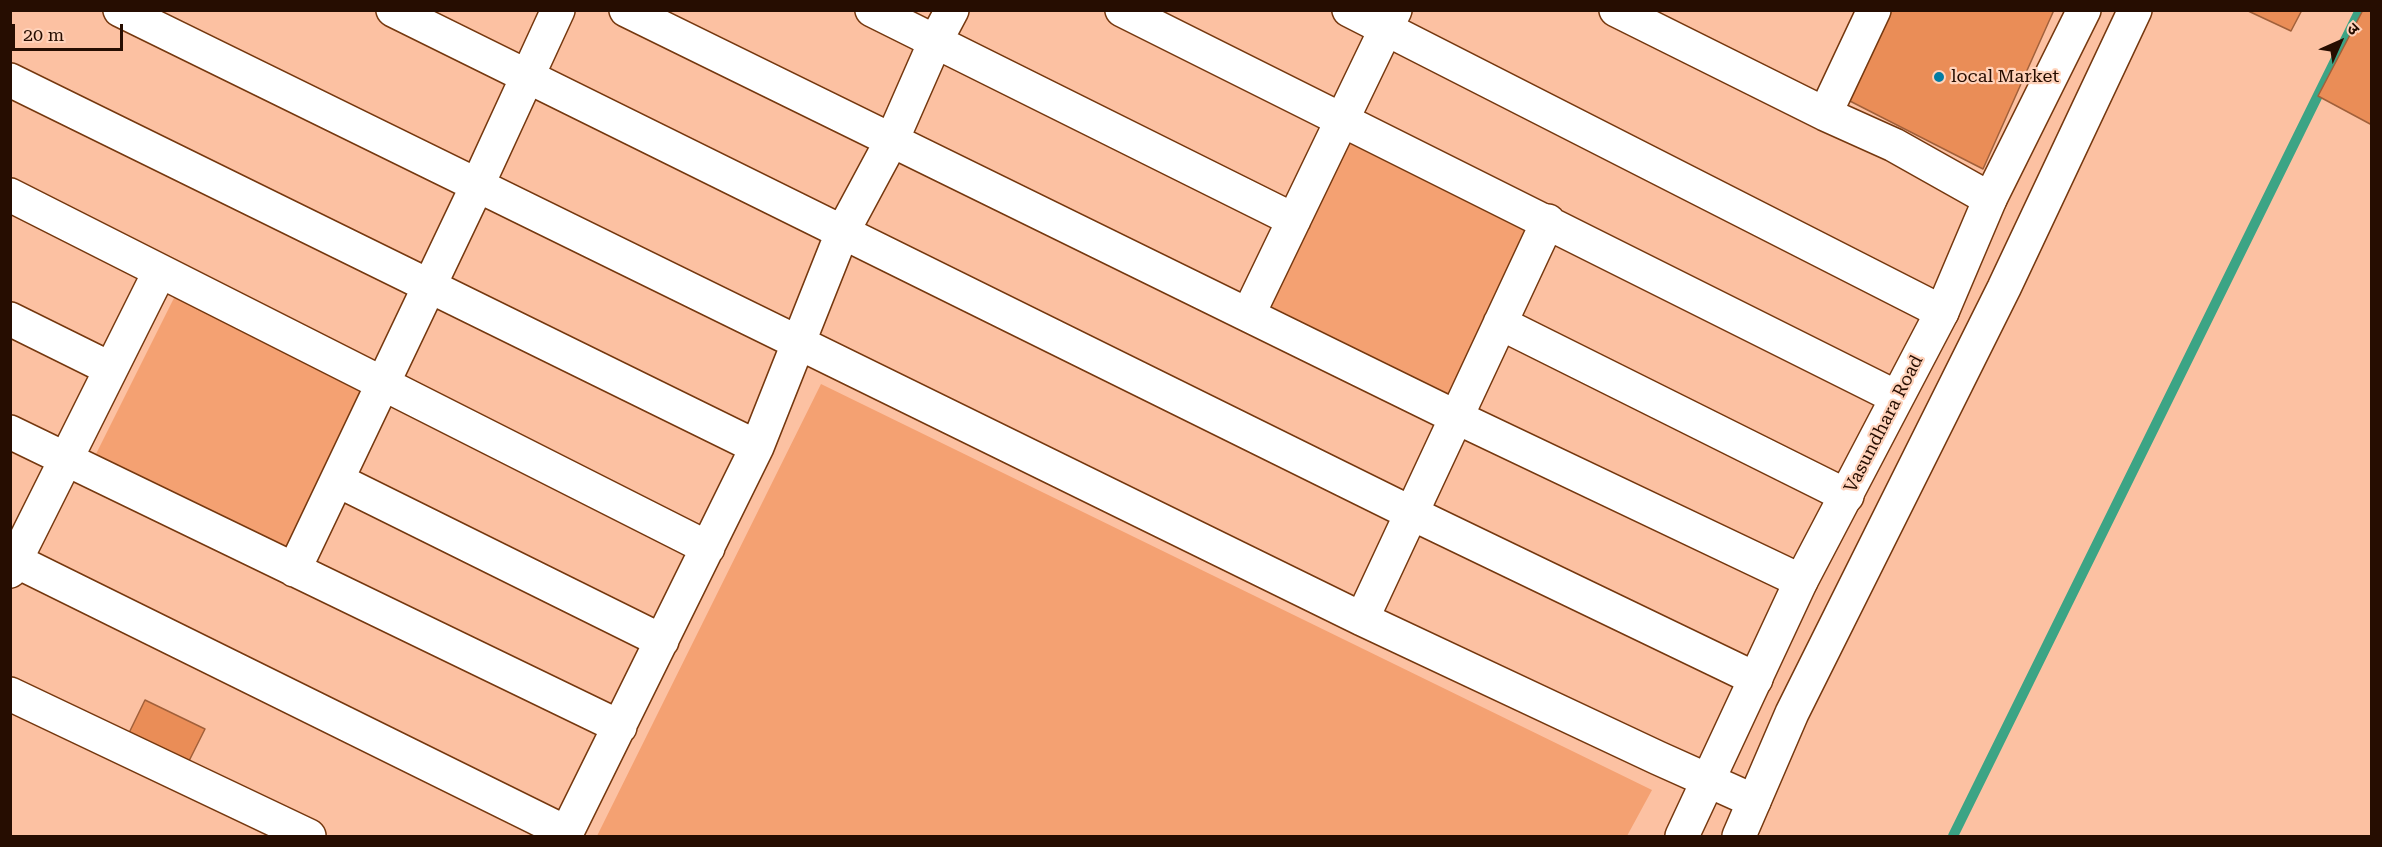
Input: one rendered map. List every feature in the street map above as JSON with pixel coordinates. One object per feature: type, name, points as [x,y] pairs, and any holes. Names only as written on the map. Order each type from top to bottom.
[{"type":"street","points":[[120,10],[1362,619],[1754,801]]},
{"type":"street","points":[[393,10],[1411,513],[1756,679]]},
{"type":"street","points":[[294,570],[430,286],[558,10]]},
{"type":"street","points":[[626,10],[1456,417],[1801,581]]},
{"type":"street","points":[[872,10],[1294,220]]},
{"type":"street","points":[[160,271],[67,459],[12,563],[566,835],[757,447],[842,232],[892,140],[935,42],[952,10]]},
{"type":"street","points":[[1122,10],[1896,396]]},
{"type":"street","points":[[1349,10],[1391,20],[1942,312]]},
{"type":"street","points":[[1616,10],[1825,114],[1894,145],[1990,199]]},
{"type":"street","points":[[1825,114],[1874,10]]},
{"type":"street","name":"Vasundhara Road","points":[[1682,837],[1801,581],[1942,312],[1990,199],[2084,10]]},
{"type":"street","points":[[1739,837],[1792,713],[2004,288],[2135,10]]},
{"type":"street","points":[[1248,315],[1391,20]]},
{"type":"street","points":[[10,80],[757,447]]},
{"type":"street","points":[[10,195],[708,548]]},
{"type":"street","points":[[1362,619],[1548,221]]},
{"type":"street","points":[[10,319],[111,369]]},
{"type":"street","points":[[1500,323],[1847,496]]},
{"type":"street","points":[[10,432],[620,727]]},
{"type":"street","points":[[337,480],[662,641]]},
{"type":"street","points":[[10,694],[309,837]]},
{"type":"shaded area","points":[[1344,134],[1540,231],[1455,408],[1257,307]]},
{"type":"shaded area","points":[[179,288],[375,385],[290,562],[92,462]]},
{"type":"shaded area","points":[[821,384],[1652,790],[1627,836],[597,836]]},
{"type":"building","name":"local Market","points":[[1884,10],[2054,10],[1983,169],[1844,98]]},
{"type":"building","points":[[2246,10],[2302,10],[2291,31]]},
{"type":"building","points":[[2363,10],[2372,10],[2372,125],[2318,96]]},
{"type":"building","points":[[145,700],[205,729],[187,765],[127,737]]},
{"type":"waterway","points":[[1953,836],[2360,10]]},
{"type":"place","name":"local Market","points":[[1939,77]]}]
